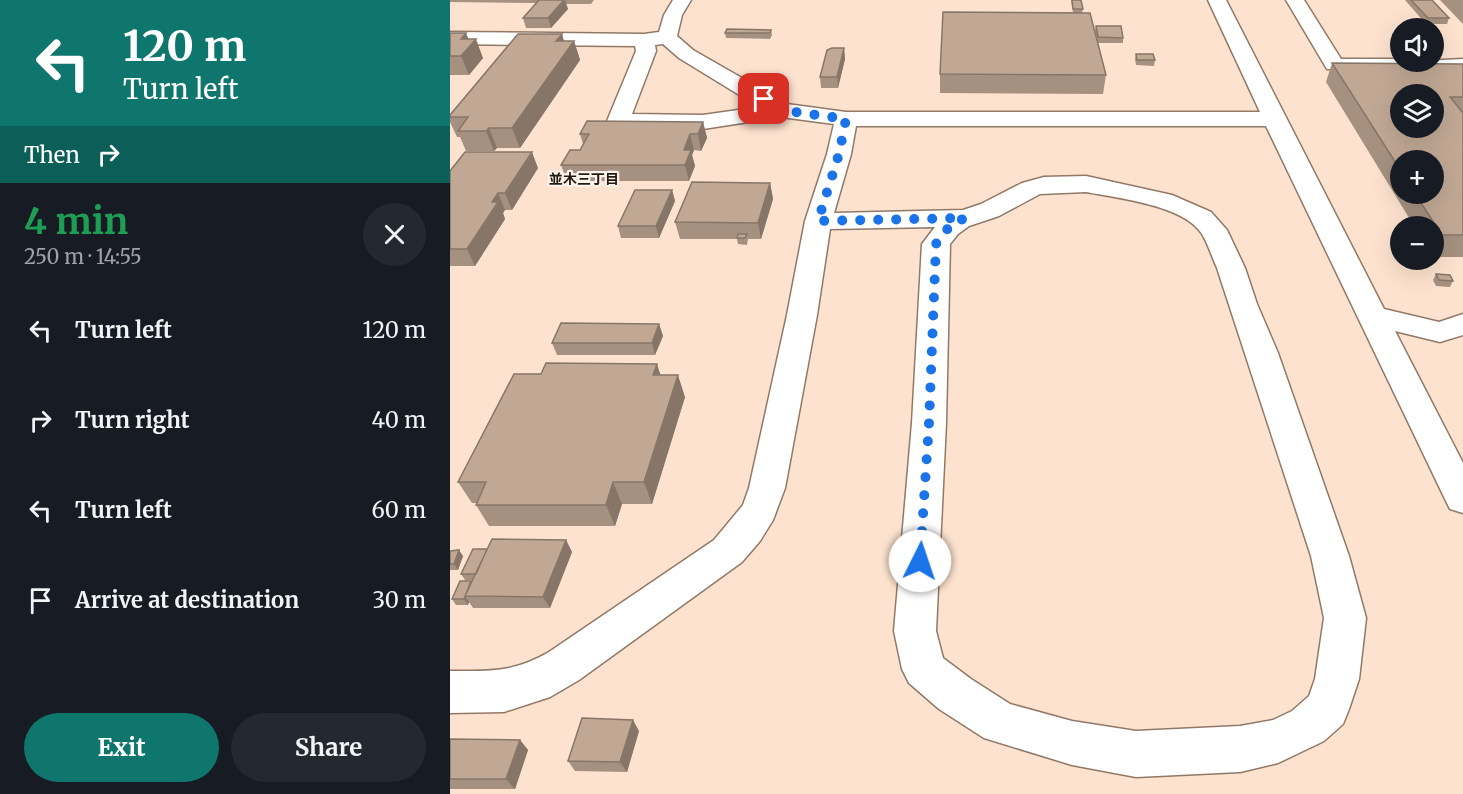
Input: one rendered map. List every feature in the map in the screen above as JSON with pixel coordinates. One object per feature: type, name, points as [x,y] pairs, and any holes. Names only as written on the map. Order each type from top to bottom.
[{"type":"street","points":[[667,37],[673,15],[682,0]]},
{"type":"street","points":[[1216,0],[1463,499]]},
{"type":"street","points":[[1295,0],[1334,65],[1463,65]]},
{"type":"street","points":[[450,38],[644,40],[667,37],[686,54],[781,110]]},
{"type":"street","points":[[644,40],[646,51],[618,122],[703,122],[781,110],[846,119],[1274,119]]},
{"type":"street","points":[[450,692],[504,691],[535,683],[691,579],[728,551],[747,530],[760,510],[767,488],[802,315],[818,221],[839,154],[846,119]]},
{"type":"street","points":[[818,221],[965,218],[990,210],[1031,189],[1044,185],[1086,184],[1163,200],[1202,218],[1214,230],[1231,268],[1242,304],[1262,353],[1330,556],[1345,618],[1343,644],[1334,689],[1327,709],[1308,726],[1278,741],[1240,749],[1136,754],[1072,743],[1000,723],[955,694],[924,669],[915,631],[929,423],[936,244],[954,222],[965,218]]},
{"type":"street","points":[[1374,316],[1440,332],[1463,324]]},
{"type":"building","points":[[539,0],[564,0],[548,18],[523,18]]},
{"type":"building","points":[[1072,0],[1081,0],[1083,9],[1073,9]]},
{"type":"building","points":[[1411,0],[1432,0],[1449,18],[1428,18]]},
{"type":"building","points":[[943,12],[1090,13],[1106,75],[940,74]]},
{"type":"building","points":[[1096,26],[1121,26],[1123,38],[1098,37]]},
{"type":"building","points":[[727,29],[771,30],[770,33],[725,33]]},
{"type":"building","points":[[450,33],[466,33],[461,39],[476,39],[461,56],[450,56]]},
{"type":"building","points":[[518,34],[562,34],[556,41],[574,41],[512,128],[458,131],[468,117],[450,117],[450,115]]},
{"type":"building","points":[[844,48],[837,77],[820,77],[827,50]]},
{"type":"building","points":[[1136,54],[1153,54],[1155,60],[1137,60]]},
{"type":"building","points":[[1332,63],[1390,63],[1390,72],[1444,72],[1444,64],[1463,64],[1463,97],[1450,97],[1463,113],[1463,235],[1444,235],[1444,216],[1429,216],[1422,204],[1444,204],[1444,150],[1390,150],[1390,154]]},
{"type":"building","points":[[587,121],[703,122],[698,134],[690,134],[684,150],[691,150],[685,165],[561,165],[570,150],[580,150],[589,134],[580,134]]},
{"type":"building","points":[[465,152],[532,152],[505,193],[498,193],[492,202],[498,202],[467,249],[450,249],[450,171]]},
{"type":"building","points":[[692,182],[770,183],[758,223],[675,222]]},
{"type":"building","points":[[635,190],[672,190],[656,226],[618,226]]},
{"type":"building","points":[[738,234],[747,234],[745,238],[737,238]]},
{"type":"building","points":[[1436,274],[1450,275],[1453,281],[1439,280]]},
{"type":"building","points":[[561,323],[659,324],[652,343],[552,343]]},
{"type":"building","points":[[546,363],[657,364],[653,375],[678,375],[644,482],[613,482],[606,505],[476,505],[486,482],[458,482],[514,374],[541,374]]},
{"type":"building","points":[[492,539],[566,540],[543,597],[465,596]]},
{"type":"building","points":[[473,549],[487,549],[476,574],[461,574]]},
{"type":"building","points":[[459,550],[454,564],[450,564],[450,551]]},
{"type":"building","points":[[460,581],[471,581],[464,599],[452,599]]},
{"type":"building","points":[[582,718],[633,720],[620,762],[568,761]]},
{"type":"building","points":[[450,739],[520,740],[506,779],[450,779]]},
{"type":"district","name":"並木三丁目","points":[[584,179]]},
{"type":"route","points":[[764,99],[781,110],[846,119],[839,154],[818,221],[965,218],[954,222],[936,244],[929,423],[920,561]]}]
